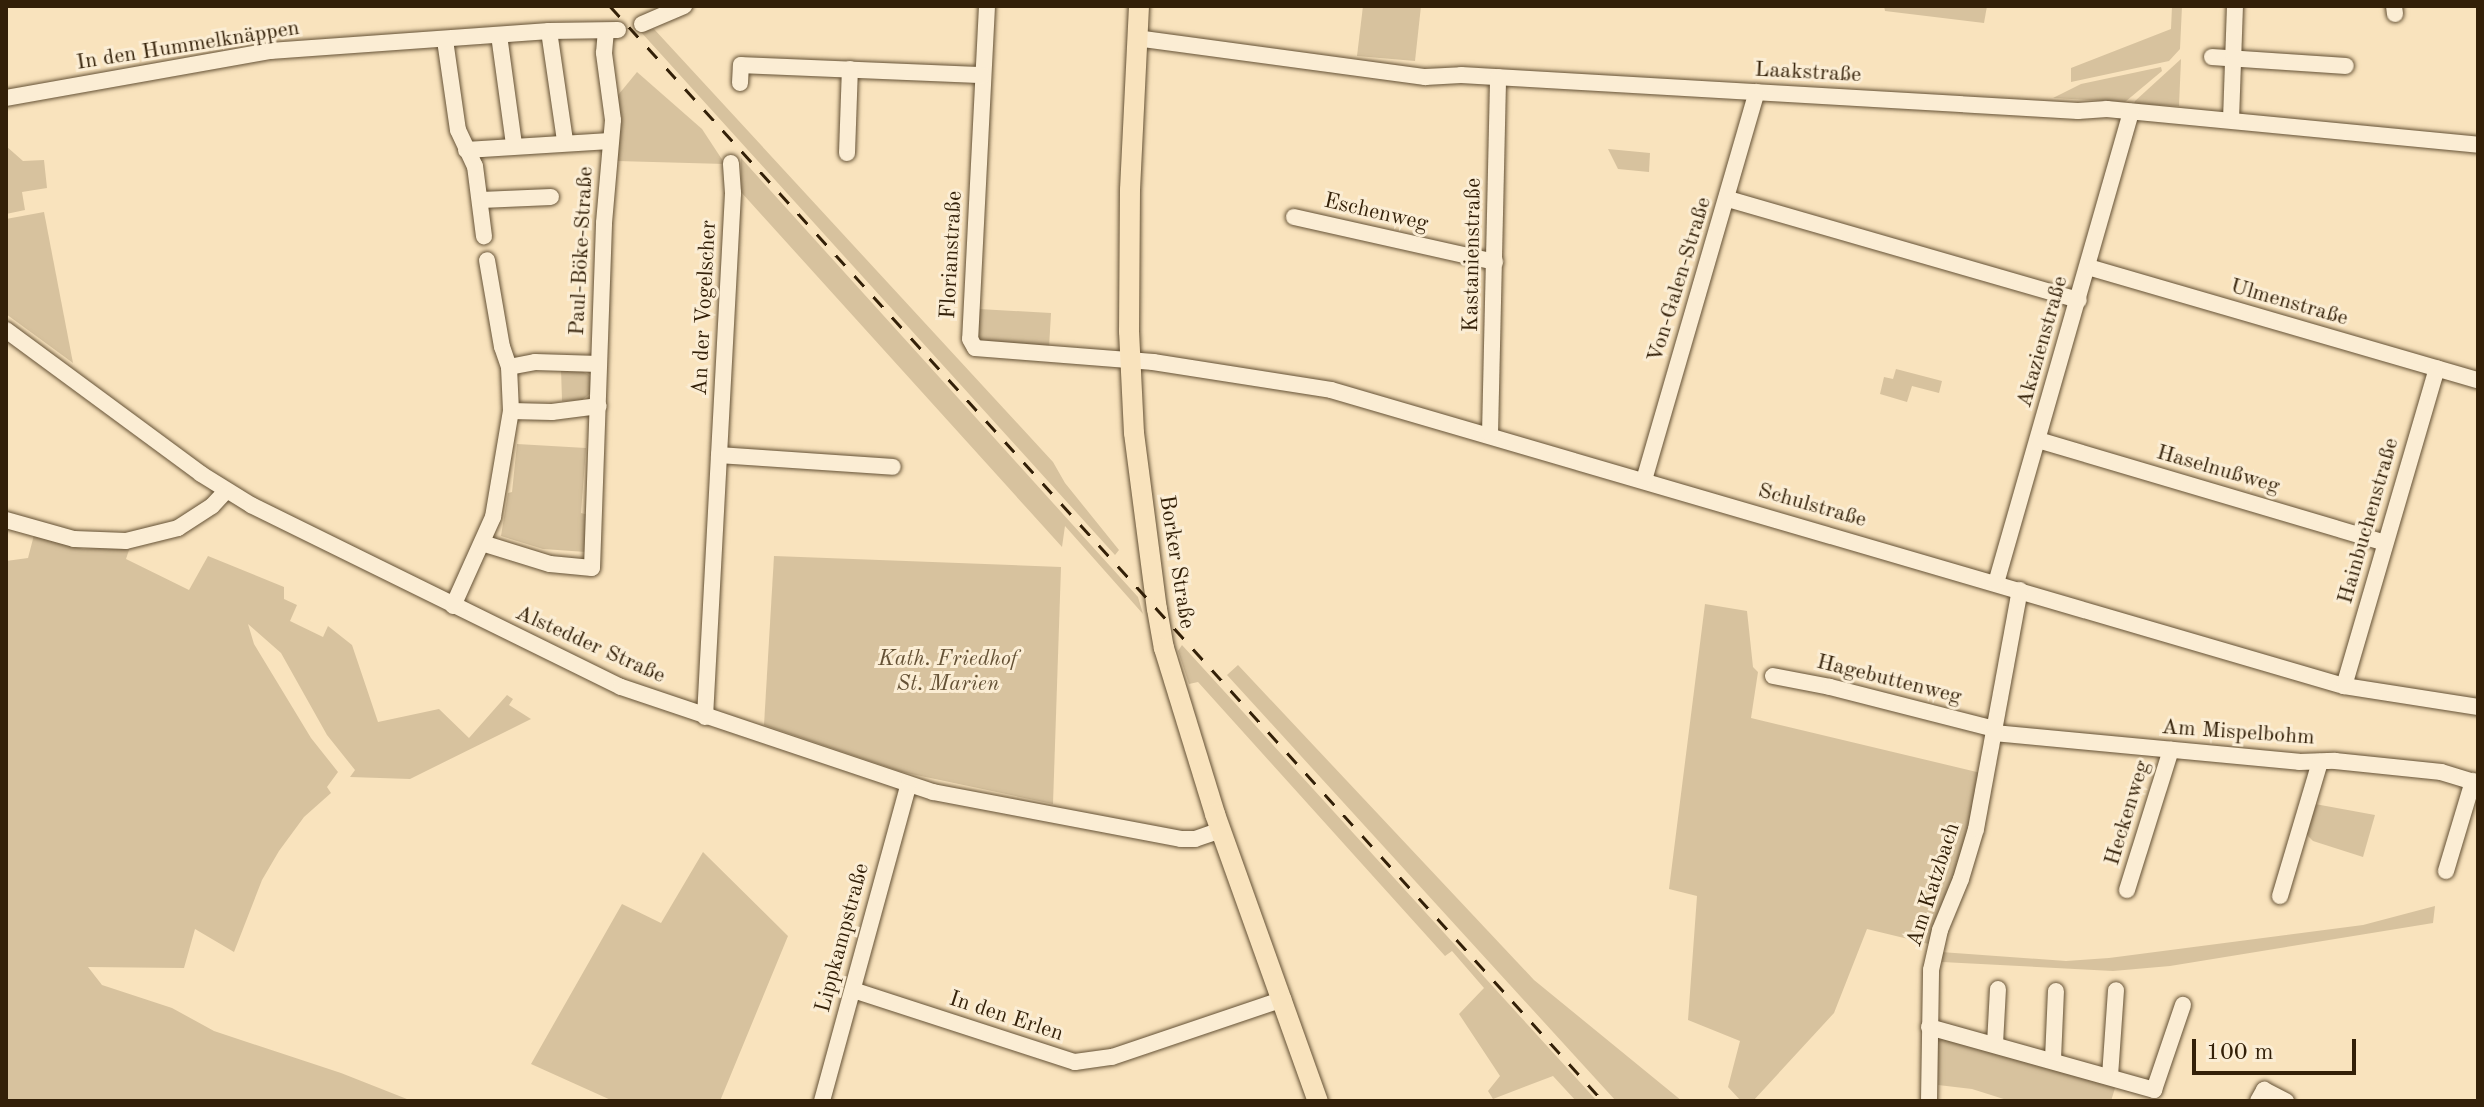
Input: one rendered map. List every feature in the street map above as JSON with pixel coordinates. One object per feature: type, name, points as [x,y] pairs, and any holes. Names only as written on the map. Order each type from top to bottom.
[{"type":"main road","name":"Borker Straße","points":[[1139,6],[1130,190],[1130,361],[1142,503],[1160,627],[1221,830],[1318,1101]]},
{"type":"street","points":[[642,24],[684,6]]},
{"type":"street","name":"Florianstraße","points":[[987,6],[972,344],[980,350],[1130,361]]},
{"type":"street","points":[[2231,120],[2235,6]]},
{"type":"street","name":"In den Hummelknäppen","points":[[6,98],[270,51],[549,31],[612,31]]},
{"type":"street","name":"Paul-Böke-Straße","points":[[549,31],[565,141]]},
{"type":"street","name":"Paul-Böke-Straße","points":[[482,543],[550,564],[592,568],[599,364],[613,120],[604,53],[612,31]]},
{"type":"street","points":[[499,35],[514,145]]},
{"type":"street","name":"Laakstraße","points":[[1136,38],[1418,76],[1498,77],[2131,112],[2478,145]]},
{"type":"street","points":[[445,40],[458,130],[475,166],[484,236]]},
{"type":"street","points":[[2212,57],[2346,66]]},
{"type":"street","points":[[740,83],[741,65],[983,75]]},
{"type":"street","points":[[847,153],[850,69]]},
{"type":"street","name":"Kastanienstraße","points":[[1490,434],[1498,77]]},
{"type":"street","name":"Von-Galen-Straße","points":[[1644,480],[1757,92]]},
{"type":"street","name":"Akazienstraße","points":[[1996,583],[2131,112]]},
{"type":"street","name":"Paul-Böke-Straße","points":[[466,150],[565,141],[610,141]]},
{"type":"street","name":"An der Vogelscher","points":[[705,717],[733,193],[731,163]]},
{"type":"street","name":"Paul-Böke-Straße","points":[[481,200],[551,197]]},
{"type":"street","points":[[1728,199],[2079,300]]},
{"type":"street","name":"Eschenweg","points":[[1294,217],[1495,262]]},
{"type":"street","points":[[453,606],[482,543],[499,493],[505,426],[511,411],[509,367],[487,260]]},
{"type":"street","name":"Ulmenstraße","points":[[2088,267],[2478,380]]},
{"type":"street","name":"Alstedder Straße","points":[[6,330],[226,491],[621,687],[908,786],[1181,839],[1195,839],[1221,830]]},
{"type":"street","name":"Schulstraße","points":[[1130,361],[1331,390],[2344,686],[2478,707]]},
{"type":"street","name":"Paul-Böke-Straße","points":[[509,367],[535,362],[599,364]]},
{"type":"street","name":"Hainbuchenstraße","points":[[2344,686],[2437,368]]},
{"type":"street","points":[[511,411],[552,412],[599,406]]},
{"type":"street","name":"Haselnußweg","points":[[2038,440],[2385,543]]},
{"type":"street","points":[[719,455],[893,467]]},
{"type":"street","points":[[6,520],[74,539],[126,541],[178,528],[212,506],[226,491]]},
{"type":"street","name":"Am Katzbach","points":[[1929,1101],[1929,1027],[1936,949],[1973,844],[2020,590]]},
{"type":"street","name":"Hagebuttenweg","points":[[1773,676],[1830,687],[1994,731]]},
{"type":"street","name":"Am Mispelbohm","points":[[1994,731],[2171,750],[2441,772],[2476,782]]},
{"type":"street","name":"Heckenweg","points":[[2127,890],[2171,750]]},
{"type":"street","points":[[2280,896],[2320,762]]},
{"type":"street","points":[[2446,871],[2476,782]]},
{"type":"street","name":"Lippkampstraße","points":[[822,1101],[908,786]]},
{"type":"street","points":[[1995,1044],[1998,989]]},
{"type":"street","name":"In den Erlen","points":[[853,990],[1075,1062],[1112,1057],[1283,999]]},
{"type":"street","points":[[2110,1076],[2116,990]]},
{"type":"street","points":[[2053,1059],[2056,991]]},
{"type":"street","points":[[1929,1027],[2053,1059],[2154,1090],[2183,1005]]},
{"type":"street","points":[[2261,1095],[2286,1101]]},
{"type":"green space","points":[[1363,6],[1421,6],[1415,61],[1357,56]]},
{"type":"green space","points":[[1884,6],[1987,6],[1984,23],[1885,11]]},
{"type":"green space","points":[[2172,6],[2182,6],[2180,49],[2169,61],[2071,82],[2071,68],[2171,29]]},
{"type":"green space","points":[[654,29],[1053,462],[1065,483],[1119,550],[1115,555],[640,31]]},
{"type":"green space","points":[[2181,59],[2179,106],[2134,104],[2135,101]]},
{"type":"green space","points":[[2161,67],[2162,71],[2125,102],[2053,98],[2081,84]]},
{"type":"green space","points":[[637,72],[702,129],[725,164],[617,161],[614,100]]},
{"type":"green space","points":[[6,146],[23,161],[44,160],[47,188],[22,192],[25,210],[6,214]]},
{"type":"green space","points":[[1608,149],[1650,153],[1649,172],[1618,169]]},
{"type":"green space","points":[[741,158],[1138,597],[1143,614],[1065,526],[1062,547],[741,192]]},
{"type":"green space","points":[[44,212],[73,363],[6,314],[6,219]]},
{"type":"green space","points":[[979,309],[1051,313],[1049,348],[977,342]]},
{"type":"green space","points":[[561,368],[577,368],[589,375],[594,382],[591,393],[582,400],[562,401]]},
{"type":"green space","points":[[1896,369],[1942,381],[1939,393],[1912,386],[1907,402],[1880,394],[1884,377],[1893,379]]},
{"type":"green space","points":[[517,444],[586,448],[581,513],[589,515],[586,552],[543,549],[501,536],[508,493],[512,492]]},
{"type":"green space","points":[[34,535],[83,549],[130,547],[126,559],[189,590],[208,556],[284,587],[284,599],[297,605],[290,621],[323,637],[328,626],[352,645],[378,722],[439,709],[469,738],[507,695],[513,699],[509,705],[531,719],[410,779],[350,777],[355,770],[327,735],[281,653],[248,624],[254,644],[311,738],[338,772],[327,787],[331,793],[304,817],[279,851],[262,880],[234,952],[195,929],[184,968],[88,967],[102,985],[172,1008],[214,1031],[341,1073],[412,1101],[6,1101],[6,561],[28,558]]},
{"type":"green space","name":"Kath. Friedhof St. Marien","points":[[774,556],[1061,567],[1053,804],[902,772],[764,725]]},
{"type":"green space","points":[[1705,604],[1747,611],[1753,667],[1758,672],[1751,718],[1981,773],[1969,833],[1933,945],[1867,929],[1834,1013],[1753,1101],[1741,1101],[1728,1087],[1740,1041],[1688,1020],[1697,896],[1669,889]]},
{"type":"green space","points":[[1182,645],[1597,1101],[1576,1101],[1553,1076],[1493,1099],[1488,1091],[1500,1076],[1459,1014],[1484,988],[1452,951],[1445,956],[1198,682],[1189,684],[1178,651]]},
{"type":"green space","points":[[1238,665],[1534,980],[1682,1101],[1616,1101],[1227,675]]},
{"type":"green space","points":[[2315,804],[2375,815],[2363,857],[2313,841],[2306,834]]},
{"type":"green space","points":[[703,852],[788,936],[720,1101],[613,1101],[531,1064],[622,904],[661,923]]},
{"type":"green space","points":[[2435,906],[2433,923],[2170,966],[2113,971],[1942,962],[1941,952],[2066,961],[2109,958],[2363,925]]},
{"type":"green space","points":[[1946,1037],[2116,1085],[2111,1101],[2010,1101],[1972,1089],[1938,1085],[1938,1041]]},
{"type":"railway","points":[[610,6],[1603,1101]]}]
